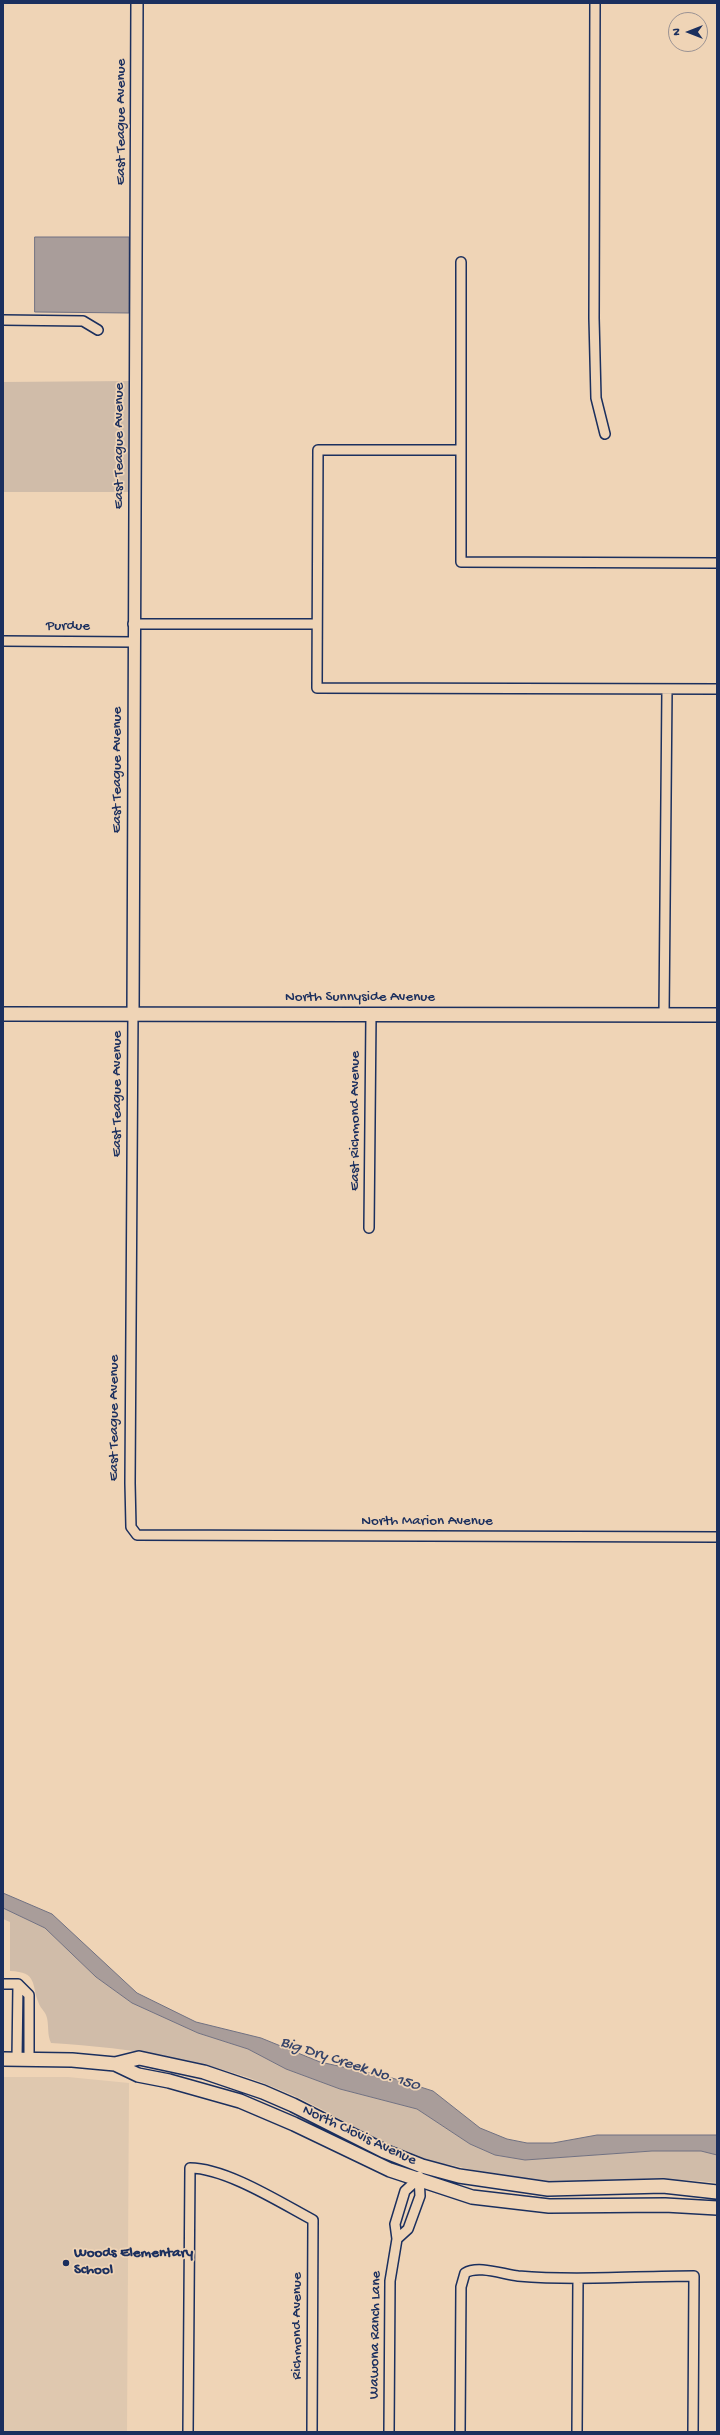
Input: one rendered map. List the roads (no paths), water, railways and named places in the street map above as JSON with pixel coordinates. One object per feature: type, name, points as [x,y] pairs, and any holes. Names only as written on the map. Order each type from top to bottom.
[{"type":"main road","name":"North Sunnyside Avenue","points":[[3,1014],[717,1015]]},
{"type":"main road","name":"North Clovis Avenue","points":[[3,2059],[115,2064],[139,2058],[204,2072],[233,2081],[293,2105],[384,2151],[422,2166],[459,2176],[548,2189],[663,2186],[717,2192]]},
{"type":"main road","name":"North Clovis Avenue","points":[[115,2064],[138,2076],[193,2087],[267,2111],[362,2158],[417,2180],[472,2197],[523,2204],[580,2207],[690,2205],[717,2208]]},
{"type":"street","name":"East Teague Avenue","points":[[137,1535],[132,1527],[130,1483],[133,1013],[133,624],[138,3]]},
{"type":"street","points":[[595,3],[594,318],[596,398],[605,434]]},
{"type":"street","points":[[461,262],[461,562],[717,563]]},
{"type":"street","points":[[3,320],[83,321],[98,330]]},
{"type":"street","points":[[461,450],[318,450],[317,688],[717,689]]},
{"type":"street","points":[[133,624],[317,624]]},
{"type":"street","name":"Purdue","points":[[3,641],[133,642]]},
{"type":"street","points":[[664,1015],[667,688]]},
{"type":"street","name":"East Richmond Avenue","points":[[369,1228],[371,1015]]},
{"type":"street","name":"North Marion Avenue","points":[[137,1535],[717,1537]]},
{"type":"street","points":[[3,1984],[18,1984],[28,1995],[23,2059]]},
{"type":"street","name":"Wawona Ranch Lane","points":[[389,2432],[390,2281],[397,2239],[395,2224],[405,2191],[417,2180],[422,2166]]},
{"type":"street","name":"Richmond Avenue","points":[[188,2432],[190,2168],[207,2170],[235,2180],[313,2220],[312,2432]]},
{"type":"street","name":"Wawona Ranch Lane","points":[[397,2239],[408,2229],[420,2196],[417,2180]]},
{"type":"street","points":[[460,2432],[461,2286],[465,2273],[476,2269],[503,2274],[578,2279],[694,2276],[693,2432]]},
{"type":"street","points":[[577,2432],[578,2279]]},
{"type":"place","name":"Woods Elementary School","points":[[66,2263]]},
{"type":"water label","name":"Big Dry Creek No. 150","points":[[350,2065]]}]
